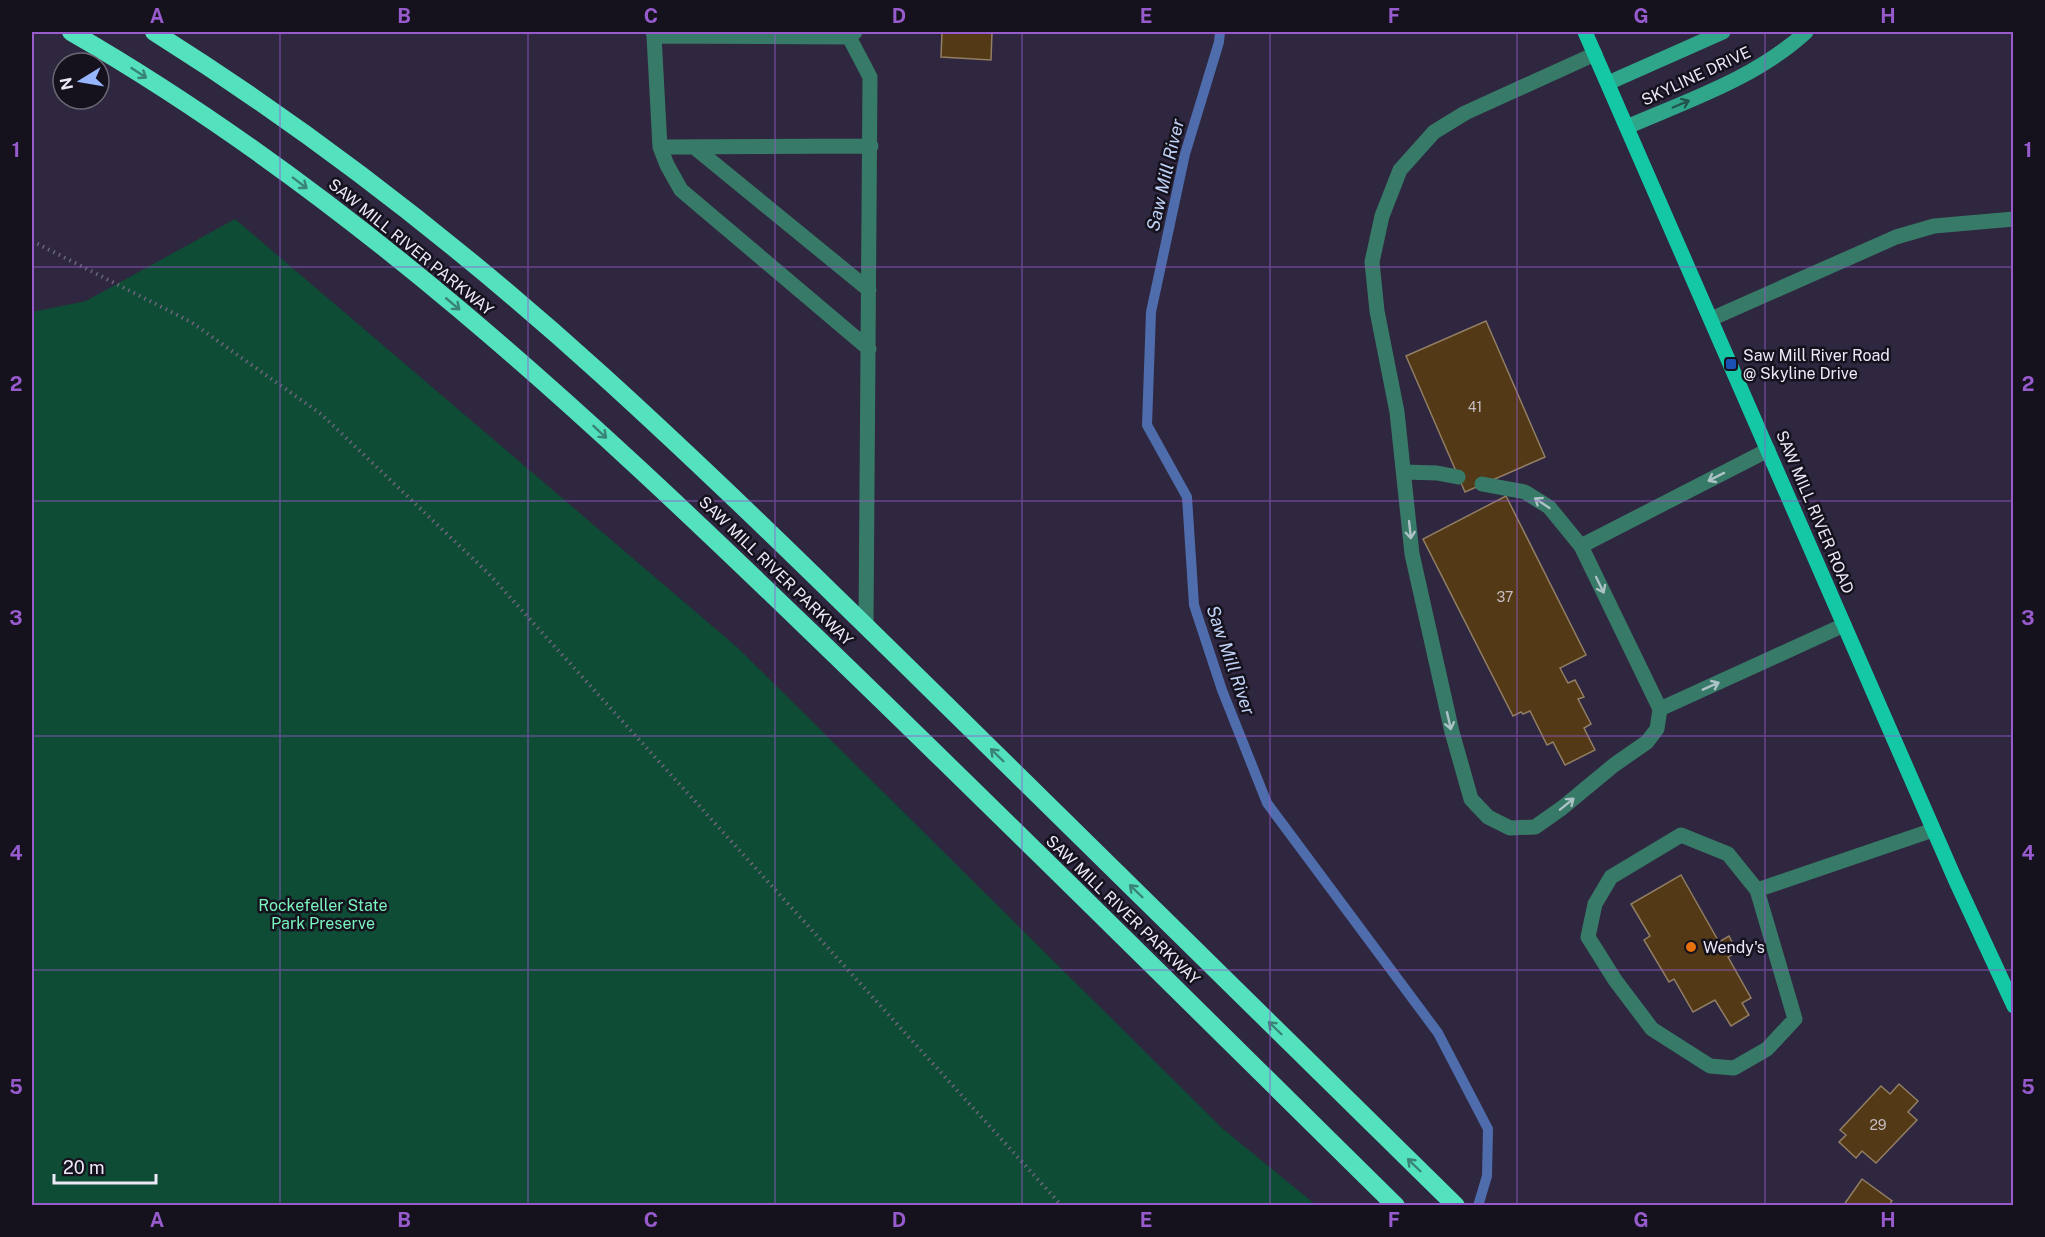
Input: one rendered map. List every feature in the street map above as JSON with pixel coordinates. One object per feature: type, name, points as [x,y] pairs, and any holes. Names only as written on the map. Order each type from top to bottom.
[{"type":"highway","name":"SAW MILL RIVER PARKWAY","points":[[71,32],[197,110],[296,180],[490,334],[575,409],[669,495],[848,668],[1396,1206]]},
{"type":"highway","name":"SAW MILL RIVER PARKWAY","points":[[154,32],[211,67],[410,213],[506,291],[599,372],[683,449],[866,626],[1456,1206]]},
{"type":"main road","name":"SAW MILL RIVER ROAD","points":[[1585,32],[1933,830],[2013,1005]]},
{"type":"street","name":"SKYLINE DRIVE","points":[[1608,83],[1723,32]]},
{"type":"street","name":"SKYLINE DRIVE","points":[[1627,127],[1743,76],[1789,48],[1806,32]]},
{"type":"lane","points":[[866,626],[869,349],[869,290],[871,147],[870,77],[852,34],[653,34],[660,147],[681,190],[869,349]]},
{"type":"lane","points":[[1482,484],[1525,492],[1549,507],[1581,546],[1660,709],[1657,729],[1647,742],[1535,827],[1510,828],[1488,816],[1471,799],[1452,732],[1412,554],[1397,412],[1377,311],[1372,262],[1382,216],[1400,170],[1434,132],[1465,113],[1595,54]]},
{"type":"lane","points":[[660,147],[871,147]]},
{"type":"lane","points":[[694,147],[869,290]]},
{"type":"lane","points":[[1711,319],[1896,237],[1934,226],[2013,219]]},
{"type":"lane","points":[[1581,546],[1768,450]]},
{"type":"lane","points":[[1404,472],[1437,473],[1458,477]]},
{"type":"lane","points":[[1660,709],[1844,626]]},
{"type":"lane","points":[[1757,890],[1933,830]]},
{"type":"lane","points":[[1681,835],[1728,854],[1757,890],[1795,1019],[1767,1048],[1734,1068],[1710,1066],[1652,1029],[1615,980],[1588,937],[1595,904],[1611,877],[1681,835]]},
{"type":"path","points":[[32,241],[191,322],[321,414],[488,573],[1062,1206]]},
{"type":"green space","name":"Rockefeller State Park Preserve","points":[[235,219],[738,648],[1223,1129],[1316,1205],[32,1205],[32,312],[86,301]]},
{"type":"building","points":[[942,32],[992,32],[991,60],[941,57]]},
{"type":"building","points":[[1486,321],[1545,457],[1465,492],[1406,356]]},
{"type":"building","points":[[1506,496],[1586,655],[1560,668],[1568,683],[1575,680],[1584,697],[1578,699],[1591,724],[1584,728],[1595,750],[1565,765],[1553,742],[1547,745],[1530,711],[1513,716],[1423,539]]},
{"type":"building","name":"Wendy's","points":[[1681,875],[1719,942],[1729,936],[1737,952],[1728,957],[1751,998],[1742,1003],[1749,1015],[1731,1026],[1715,1000],[1693,1012],[1674,979],[1669,982],[1644,940],[1650,936],[1631,904]]},
{"type":"building","points":[[1899,1084],[1918,1101],[1908,1112],[1917,1120],[1876,1163],[1862,1151],[1856,1158],[1839,1142],[1846,1135],[1840,1130],[1881,1086],[1890,1094]]},
{"type":"building","points":[[1862,1179],[1892,1201],[1888,1206],[1843,1206]]},
{"type":"waterway","name":"Saw Mill River","points":[[1220,32],[1185,154],[1151,312],[1147,425],[1187,497],[1194,605],[1222,690],[1267,803],[1438,1033],[1488,1129],[1487,1176],[1478,1206]]},
{"type":"place","name":"Saw Mill River Road @ Skyline Drive","points":[[1731,364]]},
{"type":"place","name":"Wendy's","points":[[1691,947]]}]
